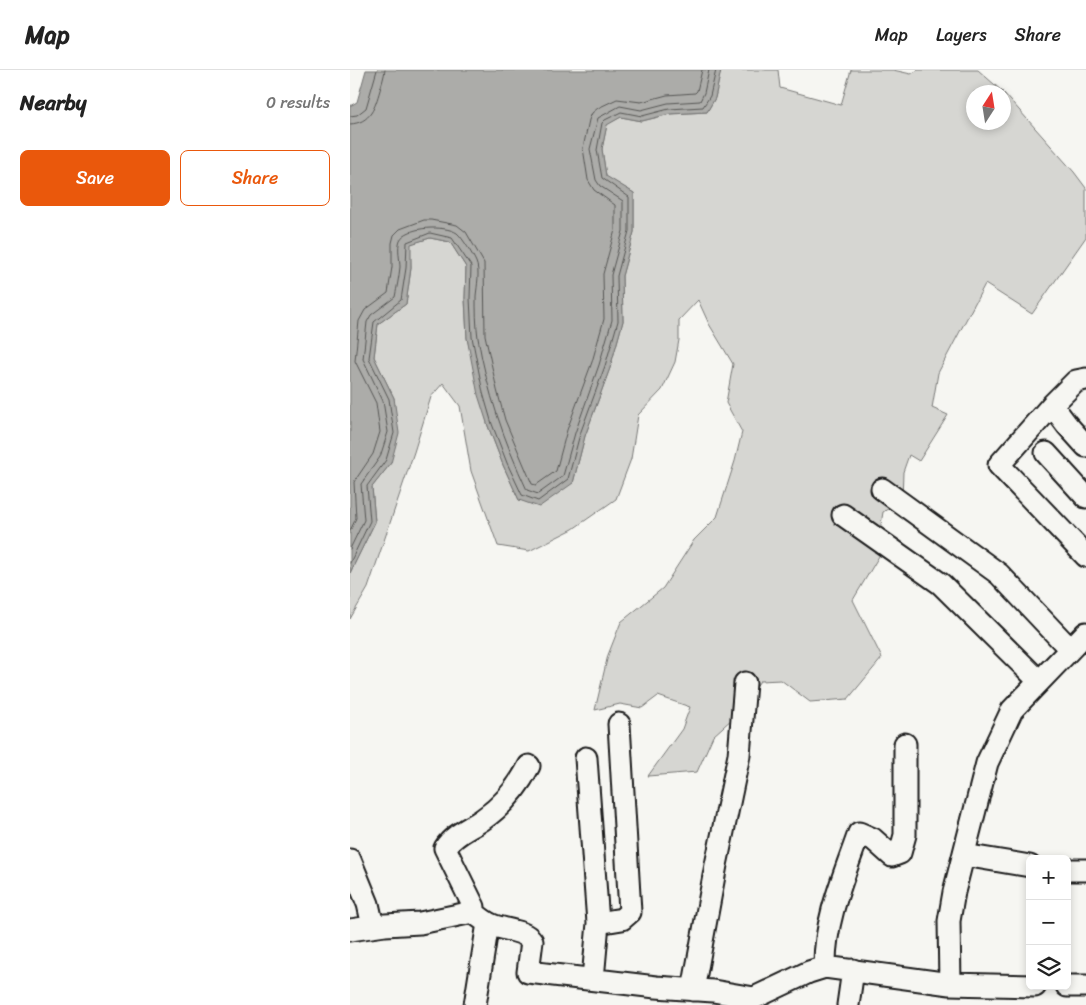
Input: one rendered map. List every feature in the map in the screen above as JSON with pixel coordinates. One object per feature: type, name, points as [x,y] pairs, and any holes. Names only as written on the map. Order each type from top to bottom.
[{"type":"street","points":[[1086,380],[1076,381],[999,465],[1086,556]]},
{"type":"street","points":[[1052,405],[1086,446]]},
{"type":"street","points":[[1046,453],[1086,497]]},
{"type":"street","points":[[882,489],[999,574],[1070,649]]},
{"type":"street","points":[[843,515],[942,584],[1039,682]]},
{"type":"street","points":[[950,984],[950,921],[954,892],[987,763],[1012,710],[1086,633]]},
{"type":"street","points":[[693,990],[739,755],[746,683]]},
{"type":"street","points":[[598,922],[622,919],[630,912],[618,724]]},
{"type":"street","points":[[825,967],[826,947],[834,905],[858,833],[873,839],[892,856],[900,853],[903,846],[905,835],[906,744]]},
{"type":"street","points":[[586,758],[598,922],[593,979]]},
{"type":"street","points":[[475,1005],[480,917],[445,848],[450,841],[485,818],[509,796],[523,777],[528,766]]},
{"type":"street","points":[[964,855],[1026,865]]},
{"type":"street","points":[[350,860],[368,904],[373,926]]},
{"type":"street","points":[[1071,870],[1086,870]]},
{"type":"street","points":[[350,930],[373,926],[480,917],[530,938],[532,941],[528,972],[656,987],[713,991],[754,998],[809,972],[825,967],[950,984],[1026,986]]},
{"type":"street","points":[[848,1005],[853,970]]},
{"type":"street","points":[[1071,986],[1086,986]]},
{"type":"shaded area","points":[[721,70],[778,70],[780,88],[841,105],[851,70],[893,70],[911,74],[918,70],[978,70],[995,85],[966,85],[966,130],[1011,130],[1011,101],[1086,188],[1086,237],[1032,314],[985,284],[938,373],[932,408],[948,415],[919,461],[909,455],[903,472],[902,500],[883,512],[880,531],[882,551],[853,600],[882,658],[848,699],[810,702],[781,680],[760,681],[733,718],[713,736],[697,772],[648,776],[682,729],[690,707],[658,696],[642,708],[620,704],[595,710],[608,655],[621,622],[663,588],[694,540],[717,517],[735,461],[742,432],[726,403],[733,364],[709,324],[698,300],[679,320],[679,340],[675,362],[662,390],[638,415],[631,459],[616,499],[573,529],[529,551],[498,546],[471,471],[460,406],[443,383],[431,397],[368,588],[350,619],[350,573],[375,522],[372,487],[391,463],[394,398],[374,357],[378,324],[406,304],[411,268],[410,244],[430,238],[450,242],[466,267],[467,338],[488,426],[519,500],[573,483],[585,436],[610,368],[623,321],[622,276],[634,232],[634,193],[606,177],[602,149],[607,124],[621,117],[642,121],[670,114],[707,112],[715,98]]},
{"type":"water","points":[[366,70],[721,70],[715,98],[707,112],[670,114],[642,121],[621,117],[607,125],[602,149],[606,176],[634,193],[634,232],[622,276],[623,321],[610,368],[585,436],[573,483],[539,507],[519,500],[503,465],[478,395],[467,338],[466,267],[450,242],[430,238],[411,244],[411,268],[406,304],[378,324],[374,357],[394,398],[399,433],[391,463],[372,487],[375,522],[350,573],[350,106],[357,102]]}]
